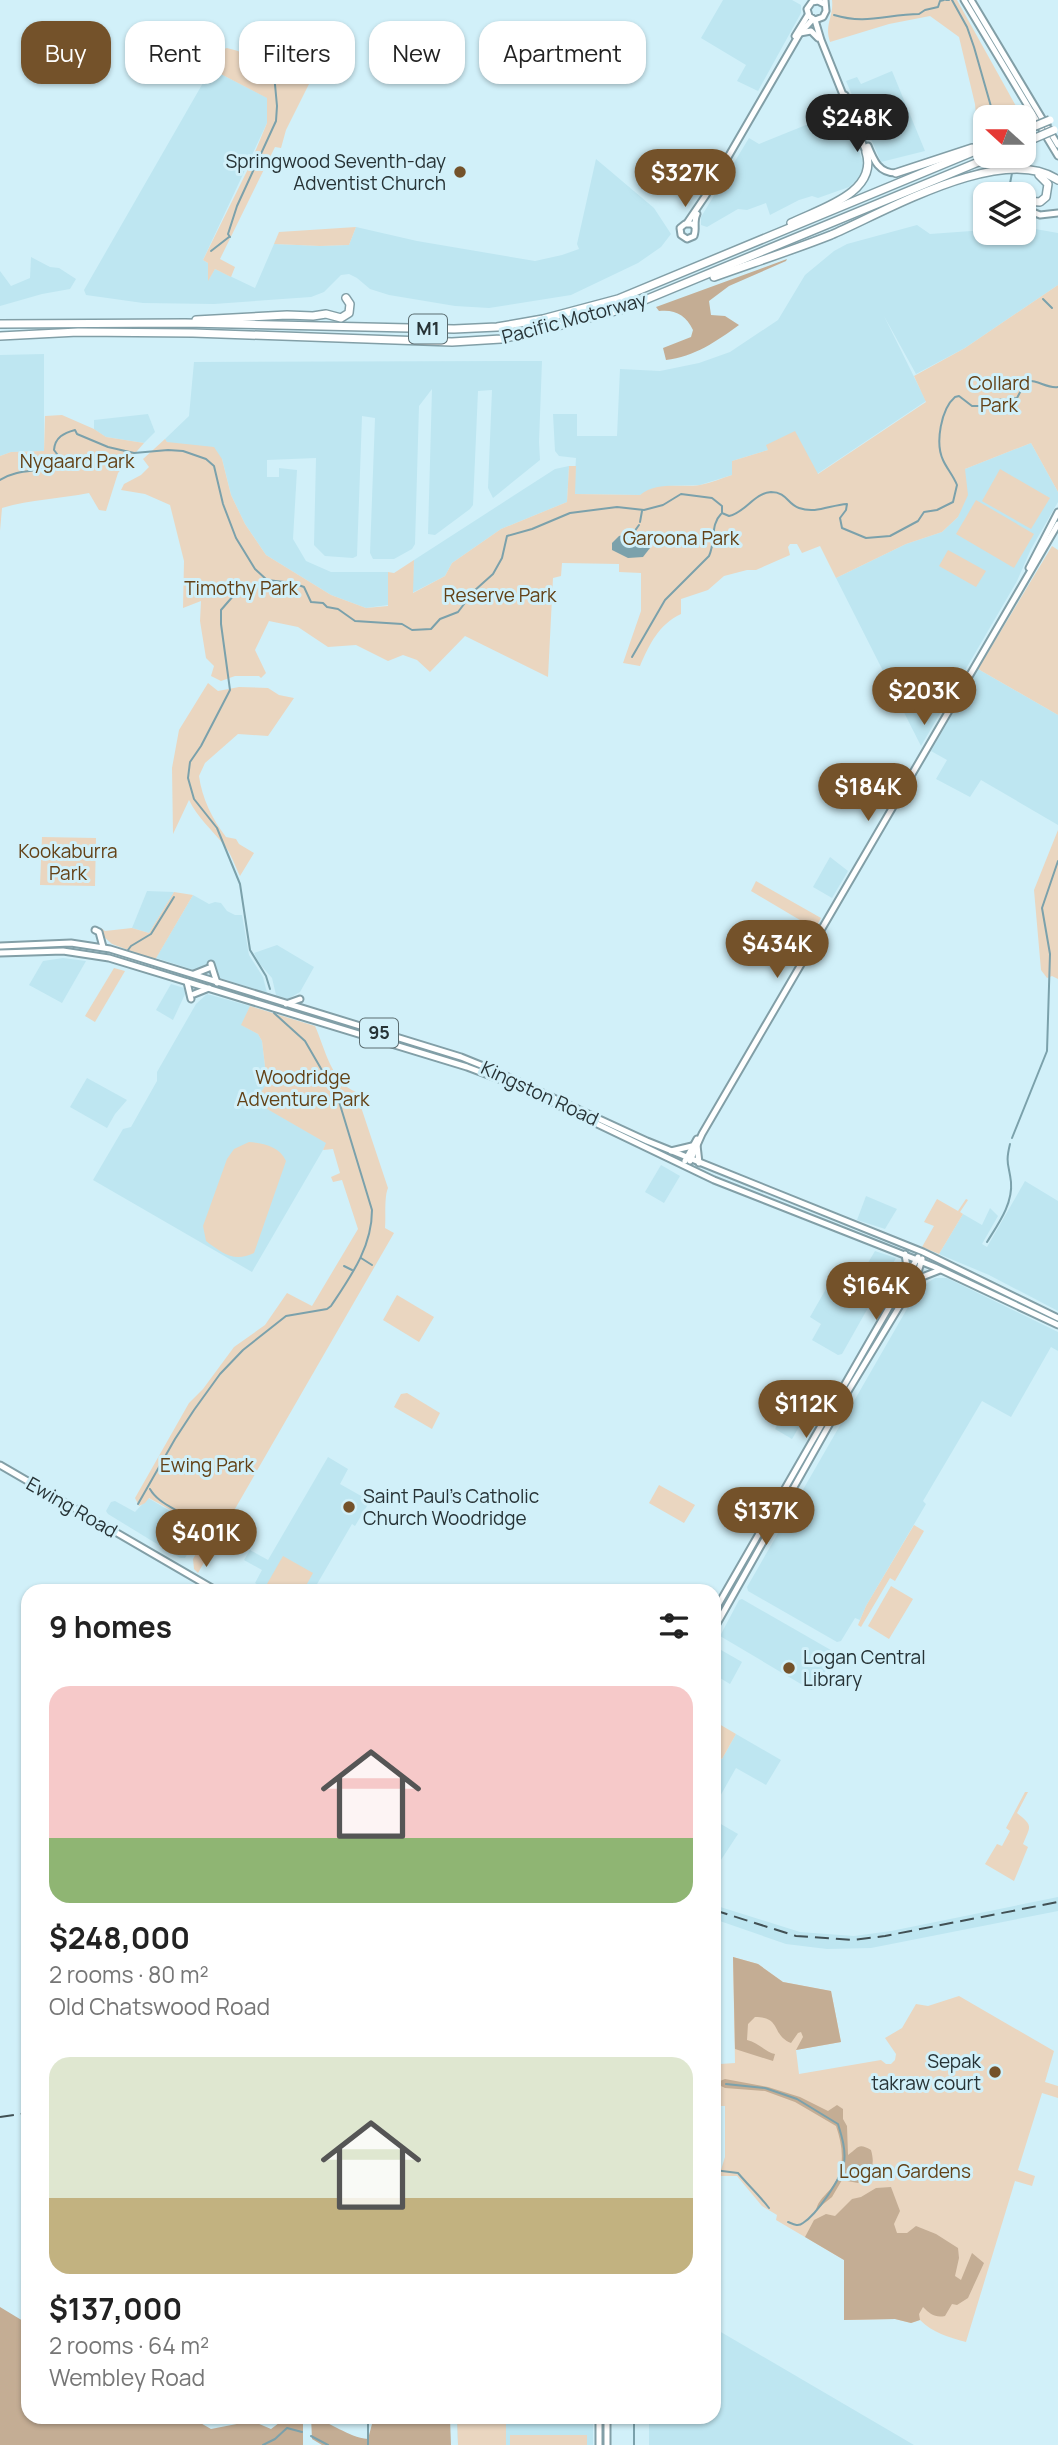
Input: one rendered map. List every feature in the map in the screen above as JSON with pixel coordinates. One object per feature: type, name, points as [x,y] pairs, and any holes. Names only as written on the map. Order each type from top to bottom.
[{"type":"highway","points":[[1036,126],[1058,116]]},
{"type":"highway","points":[[1036,138],[1056,130]]},
{"type":"highway","points":[[897,173],[973,150]]},
{"type":"highway","name":"Pacific Motorway","points":[[0,324],[185,323],[454,329],[496,327],[543,319],[618,299],[973,151]]},
{"type":"highway","points":[[737,250],[855,190],[866,176],[866,152]]},
{"type":"highway","name":"Pacific Motorway","points":[[0,336],[78,332],[206,333],[452,342],[489,340],[624,309],[973,164]]},
{"type":"highway","points":[[667,292],[829,235],[974,174],[992,170],[1026,170],[1047,174],[1058,180]]},
{"type":"highway","points":[[1026,170],[1044,178],[1048,184],[1046,197],[1036,202]]},
{"type":"highway","points":[[185,323],[199,319],[287,315],[326,314],[341,318],[349,313],[350,304],[346,298]]},
{"type":"main road","points":[[706,195],[680,231],[685,238],[694,236],[696,215],[706,195],[800,33],[814,18],[826,13],[825,2],[815,0],[808,6],[814,18],[866,152]]},
{"type":"main road","points":[[964,0],[1058,156]]},
{"type":"main road","points":[[971,0],[1058,145]]},
{"type":"main road","points":[[750,119],[773,74],[814,18]]},
{"type":"main road","points":[[800,33],[811,31],[821,40]]},
{"type":"main road","points":[[843,93],[849,99],[874,162],[884,171],[897,173]]},
{"type":"main road","points":[[1036,213],[1058,213]]},
{"type":"main road","points":[[687,223],[695,228]]},
{"type":"main road","points":[[1023,581],[1058,512]]},
{"type":"main road","points":[[685,1166],[1058,524]]},
{"type":"main road","points":[[95,930],[100,935],[103,947]]},
{"type":"main road","name":"Kingston Road","points":[[0,946],[63,943],[103,947],[479,1064],[671,1152],[922,1252],[1058,1318]]},
{"type":"main road","name":"Kingston Road","points":[[0,953],[53,951],[117,960],[484,1073],[732,1188],[905,1254],[1058,1325]]},
{"type":"main road","points":[[191,975],[210,966],[217,983]]},
{"type":"main road","points":[[187,982],[193,996],[209,988]]},
{"type":"main road","points":[[286,1004],[302,999],[306,1011]]},
{"type":"main road","points":[[671,1152],[695,1146]]},
{"type":"main road","points":[[695,1146],[699,1163]]},
{"type":"main road","points":[[721,1617],[847,1394],[916,1279],[922,1252]]},
{"type":"main road","points":[[905,1254],[908,1274]]},
{"type":"main road","points":[[721,1600],[908,1274],[919,1260]]},
{"type":"main road","points":[[916,1279],[940,1270]]},
{"type":"main road","name":"Ewing Road","points":[[0,1465],[205,1584]]},
{"type":"main road","points":[[599,2424],[599,2445]]},
{"type":"main road","points":[[607,2424],[607,2445]]},
{"type":"shaded area","points":[[723,0],[792,0],[801,5],[801,13],[758,91],[737,81],[746,65],[701,38]]},
{"type":"shaded area","points":[[892,71],[925,151],[881,162],[846,81],[857,77],[861,84]]},
{"type":"shaded area","points":[[225,76],[268,98],[267,123],[203,260],[208,263],[208,280],[215,269],[255,288],[274,244],[349,245],[356,227],[417,241],[535,261],[562,255],[579,249],[577,244],[596,159],[654,208],[671,234],[661,247],[638,263],[571,295],[489,308],[455,306],[389,295],[370,289],[349,274],[341,275],[324,292],[311,297],[214,304],[143,303],[86,295],[84,290],[202,84],[225,84]]},
{"type":"shaded area","points":[[843,110],[863,167],[860,177],[849,187],[818,198],[812,196],[799,200],[770,215],[766,203],[747,210],[738,209],[707,227],[701,225],[701,217],[749,138],[759,144]]},
{"type":"shaded area","points":[[917,225],[930,234],[973,231],[973,245],[1036,245],[1036,229],[1058,233],[1058,285],[965,348],[916,374],[884,316],[926,401],[817,474],[768,450],[732,461],[732,475],[700,485],[666,486],[640,495],[574,494],[576,458],[559,456],[555,451],[553,414],[577,414],[577,436],[617,436],[620,369],[660,371],[699,363],[730,352],[778,320],[805,275],[847,244]]},
{"type":"shaded area","points":[[31,257],[50,267],[59,268],[76,279],[70,289],[0,306],[0,271],[11,286],[30,278]]},
{"type":"shaded area","points":[[787,259],[729,286],[709,301],[711,315],[725,316],[739,325],[696,352],[666,360],[663,348],[691,337],[693,330],[679,314],[659,311],[656,307]]},
{"type":"shaded area","points":[[44,354],[44,451],[11,452],[0,456],[0,355]]},
{"type":"shaded area","points":[[542,361],[540,460],[493,498],[488,488],[492,390],[478,391],[473,505],[435,535],[428,534],[432,389],[419,406],[415,544],[412,549],[394,559],[373,559],[370,553],[375,418],[362,416],[357,556],[353,558],[325,556],[314,545],[316,458],[267,460],[267,477],[279,477],[279,468],[297,470],[293,539],[306,561],[331,572],[388,572],[388,605],[366,608],[331,595],[266,555],[245,524],[231,495],[222,459],[167,442],[165,439],[189,416],[194,362]]},
{"type":"shaded area","points":[[148,414],[155,432],[144,443],[106,437],[94,429],[94,420]]},
{"type":"shaded area","points":[[1031,443],[1058,492],[1058,502],[1031,549],[1017,581],[921,746],[836,578],[906,544],[942,532],[958,517],[965,469]]},
{"type":"shaded area","points":[[569,466],[567,502],[501,529],[452,563],[445,576],[412,593],[414,560],[555,469]]},
{"type":"shaded area","points":[[634,532],[645,538],[650,548],[643,557],[628,558],[612,550],[612,543],[619,536]]},
{"type":"shaded area","points":[[978,669],[1058,715],[1058,825],[981,780],[970,797],[936,779],[947,760],[931,751]]},
{"type":"shaded area","points":[[830,857],[848,871],[832,898],[813,887]]},
{"type":"shaded area","points":[[147,891],[174,892],[149,933],[132,928]]},
{"type":"shaded area","points":[[193,895],[209,904],[221,903],[227,911],[242,915],[249,955],[263,977],[267,993],[156,958]]},
{"type":"shaded area","points":[[277,945],[314,967],[300,992],[288,999],[276,995],[272,978],[254,953]]},
{"type":"shaded area","points":[[63,958],[86,961],[62,1003],[29,985],[43,961]]},
{"type":"shaded area","points":[[171,984],[184,988],[186,992],[173,1020],[156,1010]]},
{"type":"shaded area","points":[[207,994],[250,1006],[242,1025],[258,1034],[262,1041],[267,1083],[256,1102],[327,1143],[252,1272],[93,1180],[123,1129],[131,1127],[157,1081],[157,1072],[196,1004]]},
{"type":"shaded area","points":[[87,1078],[127,1100],[107,1128],[70,1107]]},
{"type":"shaded area","points":[[661,1165],[680,1176],[664,1203],[645,1192]]},
{"type":"shaded area","points":[[1025,1181],[1058,1201],[1058,1311],[989,1275],[939,1254],[963,1214],[982,1225],[990,1208],[998,1216],[982,1244],[987,1247]]},
{"type":"shaded area","points":[[866,1196],[897,1209],[885,1229],[857,1220]]},
{"type":"shaded area","points":[[875,1251],[896,1258],[842,1354],[838,1355],[812,1340],[821,1324],[810,1317],[839,1266],[859,1278]]},
{"type":"shaded area","points":[[935,1278],[947,1278],[1058,1332],[1058,1351],[1051,1347],[1011,1417],[982,1401],[923,1501],[926,1504],[860,1620],[855,1618],[841,1641],[837,1642],[748,1591],[747,1587],[919,1288]]},
{"type":"shaded area","points":[[797,1391],[814,1401],[792,1439],[775,1429]]},
{"type":"shaded area","points":[[328,1457],[348,1469],[340,1484],[370,1501],[355,1526],[352,1524],[317,1584],[257,1584],[262,1570],[244,1560],[250,1550],[268,1560]]},
{"type":"shaded area","points":[[148,1498],[189,1522],[195,1531],[197,1538],[185,1558],[180,1558],[106,1511],[111,1502],[115,1501],[135,1512]]},
{"type":"shaded area","points":[[742,1599],[836,1653],[815,1689],[811,1690],[721,1637],[739,1600]]},
{"type":"shaded area","points":[[721,1650],[742,1662],[730,1684],[721,1679]]},
{"type":"shaded area","points":[[736,1734],[781,1760],[766,1785],[736,1768],[721,1795],[722,1759]]},
{"type":"shaded area","points":[[721,1824],[738,1834],[721,1860]]},
{"type":"shaded area","points":[[1058,1897],[1058,1911],[871,1948],[827,1949],[786,1944],[721,1921],[721,1907],[800,1932],[854,1936]]},
{"type":"shaded area","points":[[733,1957],[758,1964],[783,1982],[831,1991],[841,2042],[796,2050],[803,2037],[801,2032],[791,2043],[781,2036],[769,2020],[755,2017],[748,2024],[747,2040],[775,2054],[773,2061],[735,2049]]},
{"type":"shaded area","points":[[725,2079],[768,2087],[800,2097],[828,2111],[837,2105],[843,2109],[843,2119],[847,2126],[848,2155],[861,2146],[871,2150],[871,2169],[858,2183],[842,2180],[832,2197],[816,2210],[840,2172],[842,2149],[836,2126],[795,2102],[765,2091],[725,2088],[721,2086],[721,2081]]},
{"type":"shaded area","points":[[891,2187],[900,2211],[894,2224],[897,2233],[907,2233],[916,2226],[936,2234],[958,2248],[955,2276],[961,2280],[972,2253],[984,2263],[968,2298],[957,2305],[952,2304],[945,2316],[933,2315],[923,2307],[919,2314],[920,2320],[911,2323],[895,2319],[844,2320],[844,2260],[805,2237],[814,2220],[826,2214],[835,2216],[852,2199],[876,2188]]},
{"type":"shaded area","points":[[0,2307],[21,2320],[21,2424],[202,2424],[211,2429],[237,2424],[259,2424],[271,2429],[278,2424],[303,2424],[303,2445],[0,2445]]},
{"type":"shaded area","points":[[721,2332],[914,2445],[649,2445],[649,2424],[721,2424]]},
{"type":"shaded area","points":[[311,2424],[330,2424],[368,2439],[372,2424],[450,2424],[451,2445],[322,2445],[312,2439]]},
{"type":"shaded area","points":[[457,2424],[593,2424],[593,2445],[458,2445]]},
{"type":"green space","points":[[832,0],[957,0],[1015,105],[975,105],[959,37],[930,16],[889,24],[830,42],[828,30]]},
{"type":"green space","points":[[225,49],[239,52],[239,84],[225,76]]},
{"type":"green space","points":[[240,84],[309,84],[286,130],[281,148],[275,147],[220,259],[235,267],[231,277],[215,269],[208,281],[208,263],[203,260],[247,171],[267,123],[267,98]]},
{"type":"green space","points":[[356,227],[349,245],[274,244],[279,232]]},
{"type":"green space","points":[[1058,285],[1058,492],[1031,443],[965,469],[968,495],[958,517],[942,532],[906,544],[836,578],[820,546],[802,553],[797,544],[790,544],[790,555],[756,570],[724,576],[708,590],[681,599],[681,614],[661,629],[640,666],[623,663],[641,611],[641,573],[619,572],[619,564],[562,563],[561,576],[553,578],[548,677],[465,636],[430,672],[417,660],[403,655],[388,661],[356,645],[328,647],[298,627],[269,621],[255,650],[266,673],[261,678],[235,676],[221,681],[211,676],[214,666],[206,658],[200,621],[201,601],[183,608],[184,561],[170,505],[145,494],[121,490],[124,484],[141,475],[149,467],[143,459],[165,439],[167,442],[214,447],[222,459],[231,495],[245,524],[266,555],[331,595],[366,608],[388,606],[388,572],[394,573],[414,560],[413,593],[445,576],[452,563],[501,529],[567,502],[569,466],[576,466],[575,494],[640,495],[654,488],[700,485],[732,475],[732,461],[768,450],[766,445],[795,431],[818,474],[926,402],[914,376],[965,348]]},
{"type":"green space","name":"Nygaard Park","points":[[62,415],[106,437],[144,443],[118,473],[106,511],[99,510],[89,493],[24,503],[2,508],[0,531],[0,456],[11,452],[44,451],[45,416]]},
{"type":"green space","points":[[1000,469],[1050,498],[1031,529],[982,501]]},
{"type":"green space","points":[[976,500],[1034,534],[1014,568],[956,534]]},
{"type":"green space","points":[[1052,546],[1058,550],[1058,715],[978,669]]},
{"type":"green space","points":[[948,550],[986,571],[976,587],[939,566]]},
{"type":"green space","points":[[208,683],[218,691],[239,687],[268,688],[279,695],[294,698],[268,736],[238,734],[205,763],[199,776],[212,816],[226,837],[236,839],[239,844],[254,853],[240,876],[226,848],[189,800],[173,834],[172,768],[179,730]]},
{"type":"green space","points":[[1058,830],[1058,979],[1052,976],[1047,978],[1041,970],[1034,890]]},
{"type":"green space","name":"Kookaburra Park","points":[[42,837],[96,838],[95,886],[40,885]]},
{"type":"green space","points":[[756,881],[821,918],[815,929],[751,891]]},
{"type":"green space","points":[[174,892],[193,895],[155,960],[112,944],[102,935],[101,928],[105,931],[132,928],[149,933]]},
{"type":"green space","points":[[114,968],[125,971],[95,1022],[85,1016]]},
{"type":"green space","name":"Ewing Park","points":[[250,1006],[315,1026],[335,1073],[340,1081],[356,1092],[388,1188],[385,1228],[394,1233],[198,1573],[194,1569],[193,1559],[202,1543],[197,1540],[190,1525],[178,1514],[149,1498],[139,1506],[135,1498],[189,1403],[203,1389],[234,1347],[265,1325],[287,1293],[312,1306],[358,1229],[342,1180],[333,1182],[331,1177],[340,1173],[333,1149],[323,1150],[326,1143],[255,1102],[267,1083],[262,1041],[258,1034],[241,1025]]},
{"type":"green space","points":[[249,1142],[271,1147],[280,1152],[286,1161],[254,1253],[234,1257],[206,1241],[203,1226],[227,1159],[234,1149]]},
{"type":"green space","points":[[937,1199],[958,1211],[966,1199],[968,1200],[960,1212],[963,1214],[939,1254],[922,1247],[934,1226],[924,1222]]},
{"type":"green space","points":[[397,1295],[434,1317],[419,1342],[383,1320]]},
{"type":"green space","points":[[407,1393],[440,1413],[432,1429],[394,1407],[401,1394]]},
{"type":"green space","points":[[659,1485],[695,1505],[684,1523],[649,1503]]},
{"type":"green space","points":[[914,1525],[924,1531],[895,1581],[890,1578],[861,1627],[858,1625],[866,1606]]},
{"type":"green space","points":[[283,1556],[313,1573],[307,1584],[267,1584]]},
{"type":"green space","points":[[891,1586],[913,1599],[889,1639],[868,1626]]},
{"type":"green space","points":[[721,1725],[736,1734],[721,1758]]},
{"type":"green space","points":[[1025,1792],[1028,1792],[1017,1813],[1029,1826],[1023,1844],[1028,1847],[1014,1881],[985,1864],[997,1844],[1002,1846],[1010,1831],[1006,1828]]},
{"type":"green space","name":"Logan Gardens","points":[[733,1957],[758,1964],[783,1982],[831,1991],[841,2042],[796,2050],[799,2074],[881,2060],[891,2064],[896,2054],[885,2038],[902,2028],[916,2004],[928,2006],[959,1996],[1054,2051],[1045,2082],[1058,2086],[1058,2098],[1042,2093],[1018,2170],[1035,2176],[1032,2186],[1015,2181],[966,2342],[936,2331],[920,2320],[911,2323],[895,2319],[844,2320],[844,2260],[776,2220],[777,2215],[762,2206],[737,2176],[721,2176],[725,2157],[725,2106],[721,2106],[721,2064],[735,2063]]},
{"type":"green space","points":[[457,2424],[506,2424],[506,2445],[458,2445]]},
{"type":"green space","points":[[510,2435],[587,2435],[587,2445],[510,2445]]},
{"type":"waterway","points":[[834,15],[867,19],[919,14],[938,7],[940,1],[944,0]]},
{"type":"waterway","points":[[952,0],[967,27],[991,105]]},
{"type":"waterway","points":[[230,237],[228,234],[237,206],[276,121],[275,84]]},
{"type":"waterway","points":[[1010,182],[1012,173]]},
{"type":"waterway","points":[[211,251],[229,237]]},
{"type":"waterway","points":[[1043,299],[1052,308]]},
{"type":"waterway","points":[[0,480],[14,474],[58,465],[60,458],[54,450],[56,442],[64,434],[75,430],[77,434],[108,447],[134,453],[183,451],[206,459],[214,466],[223,504],[236,538],[255,569],[267,580],[304,587],[311,602],[338,609],[355,621],[402,624],[412,630],[431,629],[440,619],[458,612],[474,591],[493,574],[502,558],[507,536],[570,513],[617,507],[644,510],[663,505],[681,494],[712,498],[722,506],[722,513],[729,516],[765,493],[771,492],[784,496],[795,506],[805,510],[847,504],[840,518],[842,528],[866,538],[890,536],[918,521],[924,512],[937,510],[953,502],[957,485],[943,460],[940,436],[946,410],[955,397],[959,396],[972,406],[981,406],[987,401],[1017,398],[1026,381],[1058,387]]},
{"type":"waterway","points":[[640,522],[642,511]]},
{"type":"waterway","points":[[632,657],[665,600],[709,556],[715,523],[721,514]]},
{"type":"waterway","points":[[634,532],[639,525]]},
{"type":"waterway","points":[[265,581],[234,595],[221,610],[230,690],[190,762],[188,778],[194,799],[217,828],[240,884],[250,950],[266,976],[270,989]]},
{"type":"waterway","points":[[1012,1138],[1047,1051],[1050,954],[1042,908],[1058,861]]},
{"type":"waterway","points":[[128,950],[151,934],[174,897]]},
{"type":"waterway","points":[[138,1504],[175,1439],[220,1374],[243,1350],[286,1316],[331,1306],[359,1261],[368,1236],[372,1210],[338,1098],[305,1041],[274,1013]]},
{"type":"waterway","points":[[987,1242],[1010,1198],[1010,1144]]},
{"type":"waterway","points":[[361,1258],[372,1265]]},
{"type":"waterway","points":[[344,1266],[352,1270]]},
{"type":"waterway","points":[[150,1489],[161,1501],[190,1520],[198,1534]]},
{"type":"waterway","points":[[726,2084],[765,2088],[797,2099],[838,2124],[844,2153],[844,2163],[838,2178],[809,2218],[799,2225],[788,2222]]},
{"type":"waterway","points":[[721,2171],[738,2173],[769,2208]]},
{"type":"waterway","points":[[368,2424],[368,2445]]},
{"type":"waterway","points":[[634,2424],[634,2445]]},
{"type":"waterway","points":[[263,2445],[287,2428],[302,2432]]},
{"type":"waterway","points":[[311,2436],[328,2445]]},
{"type":"railway","points":[[721,1912],[796,1936],[852,1940],[1058,1902]]},
{"type":"railway","points":[[0,2117],[21,2114]]},
{"type":"place","name":"Springwood Seventh-day Adventist Church","points":[[460,172]]},
{"type":"place","name":"Saint Paul's Catholic Church Woodridge","points":[[349,1507]]},
{"type":"place","name":"Logan Central Library","points":[[789,1668]]},
{"type":"place","name":"Sepak takraw court","points":[[995,2072]]},
{"type":"park label","name":"Collard Park","points":[[999,394]]},
{"type":"park label","name":"Garoona Park","points":[[681,538]]},
{"type":"park label","name":"Timothy Park","points":[[241,588]]},
{"type":"park label","name":"Reserve Park","points":[[500,595]]},
{"type":"park label","name":"Woodridge Adventure Park","points":[[303,1088]]}]
